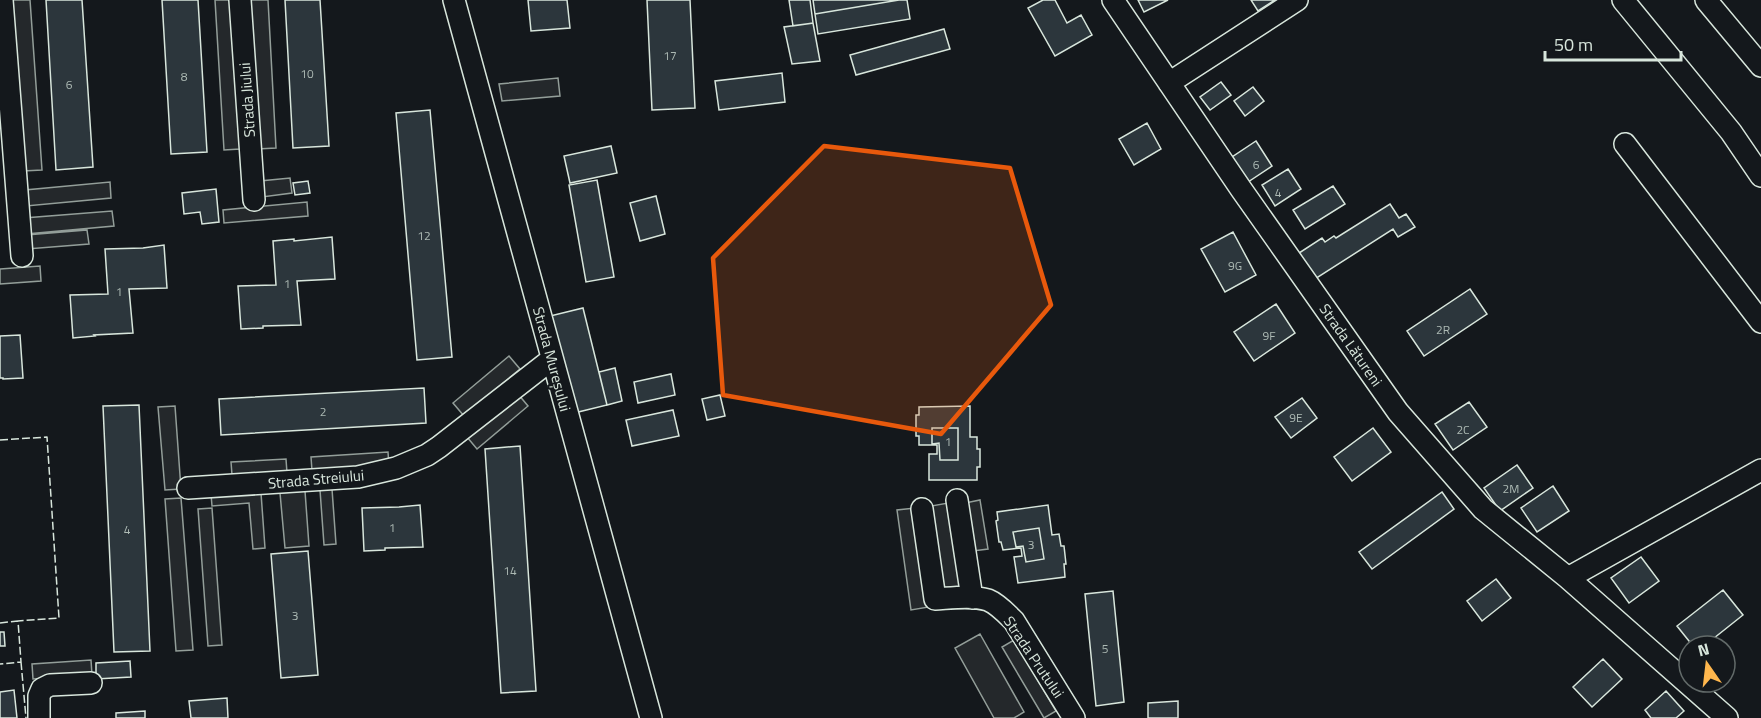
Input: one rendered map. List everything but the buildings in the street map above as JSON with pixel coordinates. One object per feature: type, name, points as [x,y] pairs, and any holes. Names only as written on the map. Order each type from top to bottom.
[{"type":"street","points":[[2,0],[22,256]]},
{"type":"street","name":"Strada Jiului","points":[[240,0],[254,200]]},
{"type":"street","name":"Strada Mureșului","points":[[454,0],[647,716]]},
{"type":"street","name":"Strada Lătureni","points":[[1113,0],[1240,189],[1398,412],[1483,509],[1568,578],[1726,718]]},
{"type":"street","points":[[1169,83],[1297,0]]},
{"type":"street","points":[[1623,0],[1731,132],[1761,176]]},
{"type":"street","points":[[1706,0],[1761,66]]},
{"type":"street","points":[[1625,144],[1761,322]]},
{"type":"street","name":"Strada Streiului","points":[[188,488],[358,477],[405,465],[439,447],[552,359]]},
{"type":"street","points":[[1568,578],[1761,470]]},
{"type":"street","points":[[957,500],[972,598]]},
{"type":"street","name":"Strada Prutului","points":[[922,509],[935,599],[988,600],[1002,609],[1014,621],[1074,718]]},
{"type":"street","points":[[39,718],[39,696],[42,689],[50,685],[91,683]]},
{"type":"highlighted area","points":[[824,146],[1010,168],[1051,305],[941,434],[723,395],[713,258]]},
{"type":"shaded area","points":[[11,0],[30,0],[42,170],[23,171]]},
{"type":"shaded area","points":[[215,0],[230,0],[240,149],[224,150]]},
{"type":"shaded area","points":[[248,0],[268,0],[276,148],[257,149]]},
{"type":"shaded area","points":[[558,78],[560,96],[502,101],[499,84]]},
{"type":"shaded area","points":[[290,178],[292,193],[262,197],[260,181]]},
{"type":"shaded area","points":[[110,182],[111,198],[26,206],[25,190]]},
{"type":"shaded area","points":[[307,202],[308,216],[224,223],[223,210]]},
{"type":"shaded area","points":[[112,211],[114,226],[26,234],[24,218]]},
{"type":"shaded area","points":[[87,230],[89,244],[27,249],[26,235]]},
{"type":"shaded area","points":[[40,266],[41,281],[0,284],[0,269]]},
{"type":"shaded area","points":[[509,356],[520,369],[464,416],[453,403]]},
{"type":"shaded area","points":[[518,394],[528,406],[477,449],[467,437]]},
{"type":"shaded area","points":[[175,406],[181,489],[165,490],[158,407]]},
{"type":"shaded area","points":[[388,452],[389,466],[312,471],[311,457]]},
{"type":"shaded area","points":[[286,459],[287,473],[232,475],[231,462]]},
{"type":"shaded area","points":[[332,489],[336,544],[324,545],[320,490]]},
{"type":"shaded area","points":[[305,491],[309,546],[285,548],[280,493]]},
{"type":"shaded area","points":[[261,493],[265,548],[253,549],[249,503],[212,506],[211,494]]},
{"type":"shaded area","points":[[181,498],[193,650],[176,651],[165,499]]},
{"type":"shaded area","points":[[980,500],[988,549],[973,551],[965,503]]},
{"type":"shaded area","points":[[948,503],[961,589],[944,592],[931,506]]},
{"type":"shaded area","points":[[212,508],[222,645],[208,646],[198,509]]},
{"type":"shaded area","points":[[915,508],[929,607],[911,610],[897,510]]},
{"type":"shaded area","points":[[980,634],[1024,712],[1014,718],[994,718],[955,648]]},
{"type":"shaded area","points":[[1014,640],[1056,711],[1044,718],[1002,647]]},
{"type":"shaded area","points":[[91,660],[92,675],[33,679],[32,664]]},
{"type":"fence","points":[[0,440],[47,437],[59,618],[18,621]]},
{"type":"fence","points":[[0,623],[18,621],[21,662],[0,664]]},
{"type":"fence","points":[[21,662],[26,718]]}]
